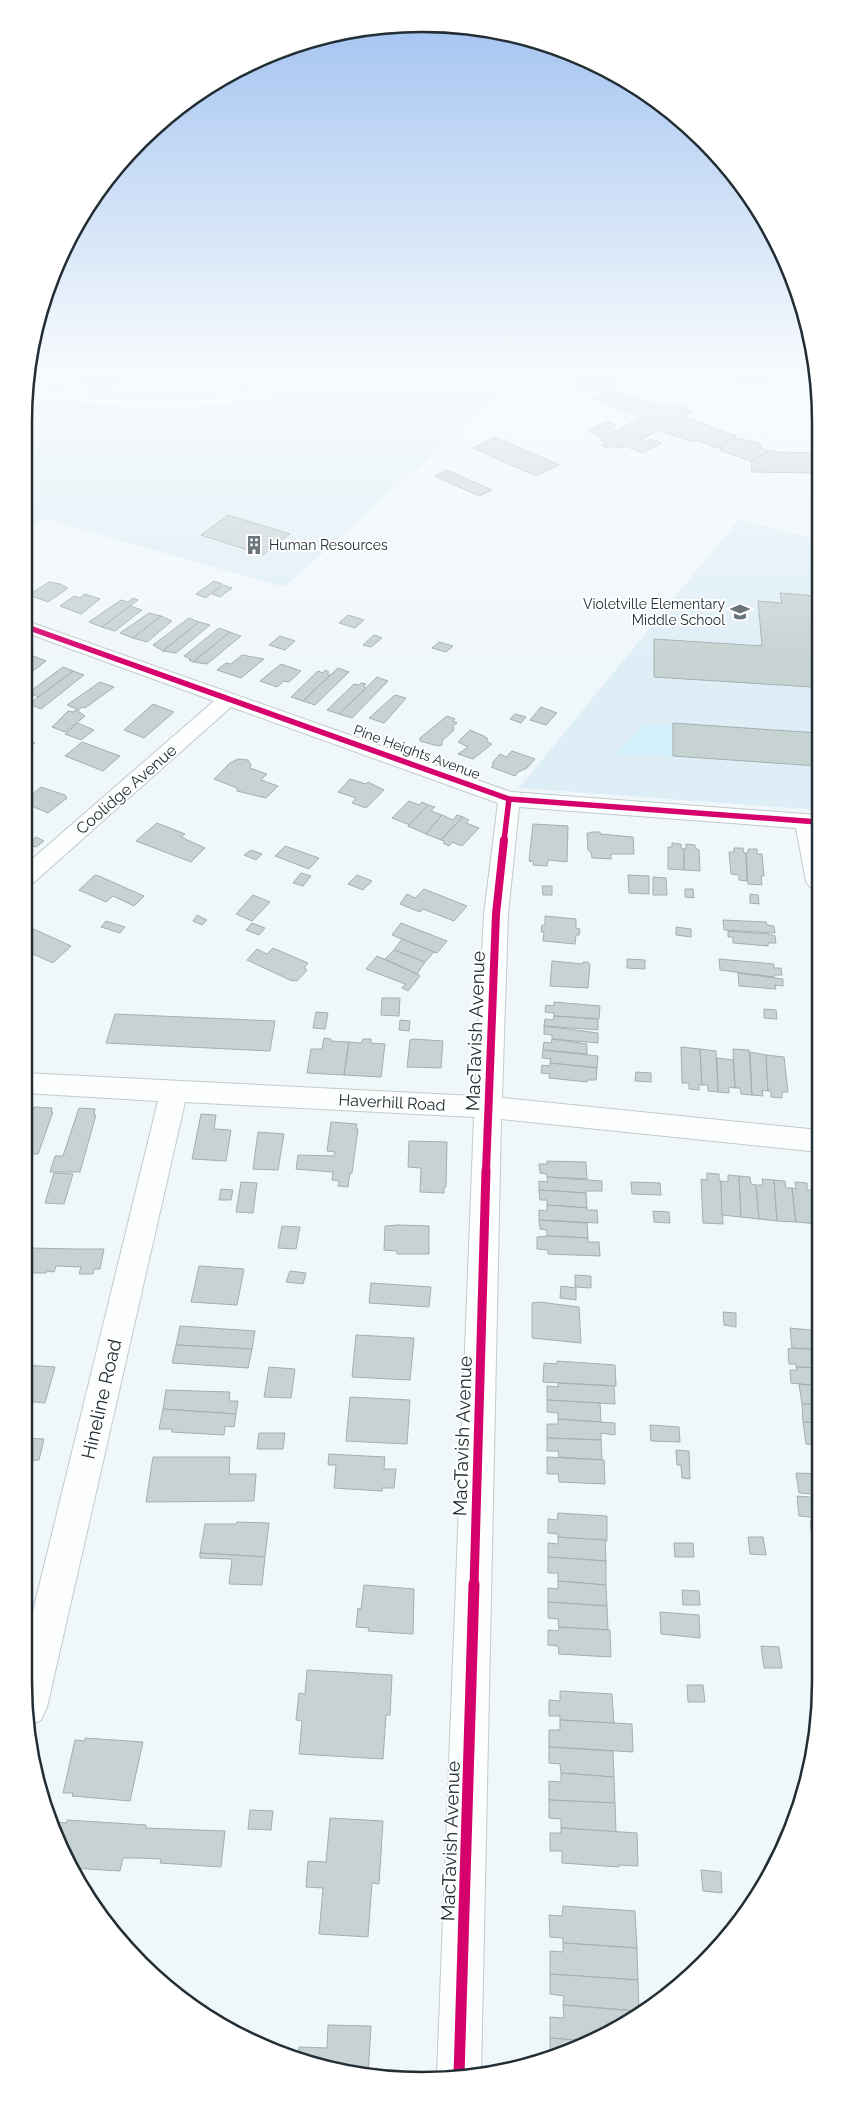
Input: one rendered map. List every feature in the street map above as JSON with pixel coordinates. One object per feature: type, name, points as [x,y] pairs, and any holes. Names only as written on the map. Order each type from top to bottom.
[{"type":"street","name":"Pine Heights Avenue","points":[[32,629],[509,798],[812,822]]},
{"type":"street","name":"Coolidge Avenue","points":[[32,871],[228,699]]},
{"type":"street","name":"MacTavish Avenue","points":[[459,2071],[488,1107],[496,914],[509,798]]},
{"type":"street","name":"Haverhill Road","points":[[32,1083],[488,1107],[812,1140]]},
{"type":"street","name":"Hineline Road","points":[[32,1689],[174,1091]]},
{"type":"shaded area","points":[[32,466],[420,466],[284,587],[45,519],[32,528]]},
{"type":"shaded area","name":"Violetville Elementary Middle School","points":[[739,519],[812,539],[812,810],[519,788]]},
{"type":"shaded area","points":[[644,725],[673,725],[673,756],[615,754]]},
{"type":"building","points":[[514,466],[556,466],[536,476]]},
{"type":"building","points":[[751,466],[812,466],[812,473],[752,472]]},
{"type":"building","points":[[447,470],[492,490],[479,496],[435,476]]},
{"type":"building","name":"Human Resources","points":[[228,515],[290,534],[263,555],[201,535]]},
{"type":"building","points":[[214,581],[222,584],[206,598],[196,594]]},
{"type":"building","points":[[49,582],[68,588],[48,602],[32,596],[32,593]]},
{"type":"building","points":[[223,585],[232,588],[220,597],[212,594]]},
{"type":"building","name":"Violetville Elementary Middle School","points":[[780,593],[812,596],[812,687],[654,677],[654,639],[762,646],[758,601],[782,603]]},
{"type":"building","points":[[85,594],[100,599],[81,614],[60,606],[74,596],[80,598]]},
{"type":"building","points":[[133,598],[138,600],[102,627],[89,622],[121,600],[128,602]]},
{"type":"building","points":[[130,606],[142,610],[115,631],[102,627]]},
{"type":"building","points":[[149,613],[161,616],[133,638],[120,633]]},
{"type":"building","points":[[348,615],[364,620],[355,628],[339,623]]},
{"type":"building","points":[[161,616],[172,621],[147,642],[133,638]]},
{"type":"building","points":[[189,618],[199,622],[163,651],[153,645]]},
{"type":"building","points":[[199,622],[210,625],[176,653],[163,651]]},
{"type":"building","points":[[219,628],[230,632],[193,662],[184,656]]},
{"type":"building","points":[[230,632],[241,636],[207,664],[193,662]]},
{"type":"building","points":[[374,635],[382,638],[371,647],[363,645]]},
{"type":"building","points":[[280,636],[295,641],[285,650],[269,645]]},
{"type":"building","points":[[439,642],[453,646],[446,652],[432,648]]},
{"type":"building","points":[[32,655],[46,661],[32,672]]},
{"type":"building","points":[[242,655],[264,659],[241,678],[217,670],[226,663],[231,664]]},
{"type":"building","points":[[281,664],[301,671],[289,682],[284,681],[277,687],[260,681]]},
{"type":"building","points":[[63,667],[73,671],[39,697],[32,694],[32,690]]},
{"type":"building","points":[[338,668],[349,672],[315,705],[303,701]]},
{"type":"building","points":[[325,670],[330,675],[303,701],[291,697],[318,671],[323,673]]},
{"type":"building","points":[[73,671],[84,675],[41,709],[32,705],[32,702]]},
{"type":"building","points":[[377,677],[388,681],[352,718],[339,714]]},
{"type":"building","points":[[100,682],[114,687],[85,708],[82,707],[79,710],[67,705]]},
{"type":"building","points":[[361,683],[366,684],[363,686],[366,688],[339,714],[327,710],[354,684],[359,685]]},
{"type":"building","points":[[395,695],[406,698],[384,723],[369,718]]},
{"type":"building","points":[[153,704],[174,712],[144,738],[124,730]]},
{"type":"building","points":[[541,707],[557,713],[546,725],[530,720]]},
{"type":"building","points":[[76,710],[85,716],[65,732],[52,727],[68,711],[73,712]]},
{"type":"building","points":[[515,714],[526,717],[521,723],[510,719]]},
{"type":"building","points":[[447,716],[455,719],[453,721],[457,723],[452,727],[454,728],[453,731],[442,741],[442,745],[438,746],[420,741],[420,738]]},
{"type":"building","points":[[78,723],[94,730],[81,740],[65,734]]},
{"type":"building","points":[[673,723],[812,733],[812,766],[673,756]]},
{"type":"building","points":[[470,730],[484,736],[488,739],[486,741],[492,744],[473,759],[458,754],[468,747],[458,742]]},
{"type":"building","points":[[82,742],[120,756],[103,771],[65,756]]},
{"type":"building","points":[[512,751],[535,759],[527,768],[518,772],[515,776],[491,767],[500,754],[506,757]]},
{"type":"building","points":[[238,759],[248,760],[251,765],[250,768],[267,774],[261,780],[278,786],[266,798],[237,791],[237,788],[214,779],[230,763]]},
{"type":"building","points":[[350,779],[366,784],[368,782],[384,790],[366,808],[352,803],[356,798],[338,792]]},
{"type":"building","points":[[41,787],[65,795],[67,798],[48,813],[32,806],[32,794]]},
{"type":"building","points":[[409,801],[419,805],[422,802],[428,805],[410,825],[392,818]]},
{"type":"building","points":[[428,805],[435,807],[431,811],[442,815],[426,834],[408,826]]},
{"type":"building","points":[[442,815],[453,820],[457,815],[463,817],[441,840],[426,834]]},
{"type":"building","points":[[463,817],[469,820],[466,823],[479,828],[462,846],[452,842],[449,846],[443,843],[445,841],[441,840]]},
{"type":"building","points":[[157,823],[185,834],[181,837],[205,848],[191,862],[136,841]]},
{"type":"building","points":[[533,824],[568,826],[567,862],[548,860],[547,866],[533,865],[534,862],[529,861]]},
{"type":"building","points":[[587,833],[633,837],[634,854],[611,854],[611,859],[592,858],[591,852],[588,850]]},
{"type":"building","points":[[36,837],[44,841],[36,847],[32,846],[32,840]]},
{"type":"building","points":[[672,843],[681,844],[681,848],[684,849],[684,870],[668,869],[668,847],[672,847]]},
{"type":"building","points":[[686,844],[695,845],[695,848],[699,850],[700,871],[684,870],[684,849],[686,849]]},
{"type":"building","points":[[285,846],[319,858],[309,869],[275,856]]},
{"type":"building","points":[[734,848],[743,848],[744,853],[746,853],[747,881],[739,880],[739,875],[731,874],[729,852],[734,852]]},
{"type":"building","points":[[748,849],[757,849],[757,854],[762,854],[764,876],[761,876],[762,885],[748,884],[746,853],[748,853]]},
{"type":"building","points":[[251,850],[262,854],[256,860],[244,855]]},
{"type":"building","points":[[301,873],[311,876],[303,886],[293,883]]},
{"type":"building","points":[[95,875],[144,896],[134,906],[113,896],[106,902],[79,890]]},
{"type":"building","points":[[357,875],[372,881],[363,890],[348,884]]},
{"type":"building","points":[[628,875],[649,876],[649,894],[629,893]]},
{"type":"building","points":[[653,877],[666,878],[667,895],[653,895]]},
{"type":"building","points":[[542,886],[552,886],[552,895],[543,895]]},
{"type":"building","points":[[424,889],[467,906],[454,921],[423,909],[420,912],[400,904],[407,894],[415,898]]},
{"type":"building","points":[[685,889],[693,889],[694,898],[685,897]]},
{"type":"building","points":[[750,894],[758,895],[759,904],[750,903]]},
{"type":"building","points":[[253,895],[270,902],[252,921],[236,914]]},
{"type":"building","points":[[197,915],[207,920],[202,925],[193,921]]},
{"type":"building","points":[[545,916],[576,919],[576,928],[580,929],[579,935],[576,935],[575,944],[543,941],[544,932],[541,932],[542,925],[545,925]]},
{"type":"building","points":[[723,920],[766,922],[767,925],[774,926],[775,933],[724,930]]},
{"type":"building","points":[[106,921],[125,927],[120,933],[101,927]]},
{"type":"building","points":[[252,923],[265,928],[259,935],[246,930]]},
{"type":"building","points":[[401,923],[447,941],[437,953],[392,935]]},
{"type":"building","points":[[676,927],[691,929],[691,937],[676,935]]},
{"type":"building","points":[[32,928],[71,946],[53,963],[32,954]]},
{"type":"building","points":[[728,931],[768,934],[775,936],[776,943],[768,943],[768,946],[733,943],[733,937],[728,937]]},
{"type":"building","points":[[402,939],[434,952],[425,962],[394,950]]},
{"type":"building","points":[[273,948],[308,963],[304,968],[307,970],[297,981],[292,981],[247,960],[257,949],[267,954]]},
{"type":"building","points":[[394,950],[425,962],[417,974],[385,959]]},
{"type":"building","points":[[377,956],[420,976],[408,991],[402,988],[405,984],[366,969]]},
{"type":"building","points":[[627,959],[645,960],[645,969],[627,968]]},
{"type":"building","points":[[719,959],[774,964],[774,968],[781,968],[782,975],[774,975],[774,977],[720,970]]},
{"type":"building","points":[[552,961],[583,964],[583,962],[588,962],[590,965],[588,988],[550,986]]},
{"type":"building","points":[[738,973],[783,979],[783,986],[775,985],[776,989],[739,986]]},
{"type":"building","points":[[382,998],[400,998],[399,1016],[381,1015]]},
{"type":"building","points":[[554,1002],[600,1006],[599,1019],[554,1016],[554,1013],[545,1012],[546,1005],[554,1006]]},
{"type":"building","points":[[764,1009],[776,1010],[777,1019],[764,1018]]},
{"type":"building","points":[[316,1012],[328,1013],[325,1029],[313,1028]]},
{"type":"building","points":[[115,1014],[275,1021],[270,1051],[106,1043]]},
{"type":"building","points":[[554,1016],[598,1019],[598,1030],[544,1026],[545,1019],[553,1020]]},
{"type":"building","points":[[400,1020],[410,1021],[409,1031],[399,1030]]},
{"type":"building","points":[[544,1026],[598,1033],[598,1043],[552,1039],[552,1035],[544,1034]]},
{"type":"building","points":[[324,1038],[331,1039],[331,1041],[349,1042],[344,1075],[307,1073],[311,1049],[322,1049]]},
{"type":"building","points":[[363,1039],[371,1039],[371,1043],[385,1044],[381,1077],[344,1075],[349,1042],[361,1043]]},
{"type":"building","points":[[552,1039],[587,1044],[587,1054],[543,1050],[544,1042],[551,1043]]},
{"type":"building","points":[[410,1040],[443,1041],[441,1068],[407,1067]]},
{"type":"building","points":[[681,1047],[700,1049],[702,1085],[699,1084],[699,1090],[689,1089],[689,1083],[682,1083]]},
{"type":"building","points":[[700,1049],[716,1051],[718,1092],[708,1091],[708,1085],[702,1085]]},
{"type":"building","points":[[733,1049],[749,1050],[752,1095],[741,1094],[740,1088],[735,1088]]},
{"type":"building","points":[[543,1050],[598,1056],[597,1068],[550,1063],[551,1059],[542,1058]]},
{"type":"building","points":[[750,1052],[766,1055],[768,1091],[762,1090],[763,1096],[752,1095]]},
{"type":"building","points":[[766,1055],[784,1057],[788,1092],[782,1092],[782,1098],[771,1097],[771,1091],[768,1091]]},
{"type":"building","points":[[717,1058],[733,1060],[735,1088],[729,1087],[729,1093],[718,1092]]},
{"type":"building","points":[[550,1063],[597,1068],[596,1080],[587,1080],[587,1082],[549,1078],[550,1074],[541,1073],[542,1065],[550,1066]]},
{"type":"building","points":[[636,1072],[651,1073],[651,1082],[635,1081]]},
{"type":"building","points":[[34,1107],[52,1108],[51,1112],[53,1112],[38,1154],[32,1154],[32,1113]]},
{"type":"building","points":[[79,1108],[95,1109],[94,1115],[96,1115],[80,1172],[50,1172],[55,1156],[63,1156]]},
{"type":"building","points":[[201,1114],[216,1115],[214,1129],[231,1130],[226,1161],[192,1159]]},
{"type":"building","points":[[331,1122],[357,1124],[356,1129],[358,1129],[352,1173],[350,1173],[348,1187],[338,1186],[339,1181],[332,1180],[333,1172],[296,1169],[298,1155],[334,1156],[335,1152],[327,1151]]},
{"type":"building","points":[[258,1132],[284,1134],[278,1170],[253,1169]]},
{"type":"building","points":[[409,1141],[447,1142],[446,1187],[444,1187],[444,1193],[420,1192],[421,1168],[408,1167]]},
{"type":"building","points":[[547,1161],[586,1162],[587,1179],[547,1177],[547,1174],[540,1173],[539,1164],[547,1164]]},
{"type":"building","points":[[54,1173],[73,1174],[64,1204],[45,1203]]},
{"type":"building","points":[[707,1173],[719,1174],[723,1224],[703,1223],[701,1179],[707,1180]]},
{"type":"building","points":[[728,1175],[739,1176],[741,1217],[722,1215],[721,1181],[728,1182]]},
{"type":"building","points":[[739,1176],[750,1177],[751,1184],[756,1185],[759,1219],[741,1217]]},
{"type":"building","points":[[547,1177],[602,1181],[602,1191],[586,1191],[586,1193],[539,1190],[539,1181],[548,1182]]},
{"type":"building","points":[[762,1179],[774,1180],[777,1221],[759,1219],[756,1185],[763,1185]]},
{"type":"building","points":[[774,1180],[785,1181],[786,1188],[792,1188],[796,1222],[777,1221]]},
{"type":"building","points":[[241,1182],[257,1183],[253,1213],[236,1212]]},
{"type":"building","points":[[631,1182],[660,1183],[661,1195],[632,1194]]},
{"type":"building","points":[[795,1182],[807,1183],[807,1190],[812,1190],[812,1224],[796,1222],[792,1188],[796,1189]]},
{"type":"building","points":[[221,1189],[233,1190],[231,1200],[219,1200]]},
{"type":"building","points":[[539,1190],[586,1193],[587,1208],[547,1205],[547,1200],[540,1200]]},
{"type":"building","points":[[547,1205],[597,1210],[598,1223],[539,1220],[539,1210],[547,1211]]},
{"type":"building","points":[[653,1211],[669,1212],[670,1223],[654,1222]]},
{"type":"building","points":[[539,1220],[587,1223],[588,1238],[547,1236],[547,1230],[540,1229]]},
{"type":"building","points":[[282,1226],[300,1227],[296,1249],[278,1248]]},
{"type":"building","points":[[385,1226],[429,1226],[429,1254],[397,1254],[397,1251],[384,1250]]},
{"type":"building","points":[[537,1237],[588,1238],[588,1242],[599,1242],[600,1256],[548,1254],[548,1250],[537,1249]]},
{"type":"building","points":[[32,1248],[104,1249],[100,1269],[94,1269],[93,1274],[79,1274],[81,1267],[56,1266],[54,1272],[47,1271],[46,1273],[32,1273]]},
{"type":"building","points":[[199,1266],[244,1269],[237,1305],[191,1302]]},
{"type":"building","points":[[290,1271],[306,1273],[303,1284],[286,1282]]},
{"type":"building","points":[[575,1275],[591,1276],[591,1288],[575,1287]]},
{"type":"building","points":[[371,1283],[431,1287],[429,1307],[369,1303]]},
{"type":"building","points":[[561,1286],[576,1288],[576,1300],[560,1298]]},
{"type":"building","points":[[539,1302],[579,1307],[581,1343],[532,1338],[532,1303]]},
{"type":"building","points":[[723,1312],[736,1313],[736,1327],[724,1325]]},
{"type":"building","points":[[180,1326],[255,1331],[252,1349],[176,1345]]},
{"type":"building","points":[[790,1328],[812,1330],[812,1349],[792,1348]]},
{"type":"building","points":[[356,1335],[414,1338],[410,1380],[352,1377]]},
{"type":"building","points":[[176,1345],[252,1349],[248,1368],[172,1363]]},
{"type":"building","points":[[788,1349],[812,1349],[812,1368],[796,1367],[796,1364],[789,1364]]},
{"type":"building","points":[[557,1361],[615,1365],[616,1386],[543,1382],[544,1363],[557,1364]]},
{"type":"building","points":[[32,1366],[55,1367],[45,1403],[32,1402]]},
{"type":"building","points":[[269,1367],[295,1369],[291,1398],[264,1397]]},
{"type":"building","points":[[796,1367],[812,1368],[812,1385],[791,1383],[790,1370],[797,1370]]},
{"type":"building","points":[[558,1383],[614,1386],[615,1404],[547,1400],[547,1386],[558,1387]]},
{"type":"building","points":[[799,1384],[812,1385],[812,1405],[802,1404]]},
{"type":"building","points":[[166,1390],[230,1392],[229,1401],[238,1401],[236,1414],[163,1409]]},
{"type":"building","points":[[350,1397],[410,1400],[407,1444],[346,1441]]},
{"type":"building","points":[[547,1400],[600,1403],[601,1422],[558,1419],[558,1413],[547,1412]]},
{"type":"building","points":[[802,1404],[812,1405],[812,1423],[803,1422]]},
{"type":"building","points":[[163,1409],[236,1414],[234,1427],[225,1426],[224,1435],[172,1432],[172,1429],[159,1429]]},
{"type":"building","points":[[558,1419],[615,1423],[615,1435],[601,1433],[601,1440],[547,1438],[547,1424],[558,1424]]},
{"type":"building","points":[[803,1422],[812,1423],[812,1444],[806,1444]]},
{"type":"building","points":[[650,1425],[679,1427],[680,1442],[651,1441]]},
{"type":"building","points":[[259,1433],[285,1433],[283,1449],[257,1449]]},
{"type":"building","points":[[32,1438],[44,1439],[39,1460],[32,1460]]},
{"type":"building","points":[[547,1438],[601,1440],[602,1460],[559,1457],[558,1451],[547,1451]]},
{"type":"building","points":[[676,1450],[689,1451],[690,1479],[682,1478],[681,1465],[677,1465]]},
{"type":"building","points":[[329,1454],[385,1457],[384,1469],[396,1469],[394,1488],[382,1488],[382,1491],[334,1488],[336,1465],[328,1465]]},
{"type":"building","points":[[153,1457],[230,1457],[229,1474],[256,1474],[254,1501],[146,1502]]},
{"type":"building","points":[[547,1457],[604,1460],[605,1484],[559,1482],[558,1474],[547,1474]]},
{"type":"building","points":[[796,1473],[812,1474],[812,1494],[799,1493]]},
{"type":"building","points":[[797,1496],[812,1497],[812,1517],[799,1516]]},
{"type":"building","points":[[558,1513],[607,1516],[607,1541],[558,1537],[558,1534],[548,1533],[548,1519],[557,1520]]},
{"type":"building","points":[[237,1522],[269,1523],[265,1557],[200,1553],[205,1524],[236,1524]]},
{"type":"building","points":[[558,1537],[605,1540],[606,1561],[548,1557],[548,1543],[558,1544]]},
{"type":"building","points":[[748,1537],[763,1537],[766,1555],[750,1554]]},
{"type":"building","points":[[674,1543],[693,1543],[694,1557],[675,1557]]},
{"type":"building","points":[[200,1553],[265,1557],[262,1585],[229,1584],[232,1559],[200,1558]]},
{"type":"building","points":[[548,1557],[606,1561],[606,1585],[558,1581],[558,1573],[548,1573]]},
{"type":"building","points":[[558,1581],[606,1585],[607,1606],[548,1602],[548,1588],[558,1589]]},
{"type":"building","points":[[364,1585],[414,1589],[413,1634],[368,1631],[369,1628],[356,1627],[358,1608],[361,1609]]},
{"type":"building","points":[[682,1590],[699,1591],[700,1605],[683,1605]]},
{"type":"building","points":[[548,1602],[607,1606],[608,1630],[559,1627],[558,1619],[548,1618]]},
{"type":"building","points":[[660,1612],[699,1615],[700,1638],[661,1634]]},
{"type":"building","points":[[559,1627],[610,1630],[611,1657],[559,1654],[558,1646],[548,1645],[548,1630],[558,1631]]},
{"type":"building","points":[[761,1646],[779,1647],[782,1668],[764,1668]]},
{"type":"building","points":[[307,1670],[392,1675],[390,1715],[386,1715],[383,1759],[299,1754],[302,1721],[296,1720],[299,1693],[305,1694]]},
{"type":"building","points":[[687,1685],[703,1685],[705,1702],[688,1702]]},
{"type":"building","points":[[560,1691],[612,1694],[614,1723],[560,1720],[560,1716],[549,1716],[549,1700],[560,1701]]},
{"type":"building","points":[[560,1720],[632,1724],[633,1752],[549,1747],[549,1730],[560,1730]]},
{"type":"building","points":[[85,1738],[143,1742],[130,1801],[72,1796],[73,1793],[63,1793],[75,1740],[85,1741]]},
{"type":"building","points":[[549,1747],[613,1751],[614,1777],[561,1773],[560,1764],[549,1763]]},
{"type":"building","points":[[561,1773],[614,1777],[615,1803],[549,1800],[549,1781],[561,1782]]},
{"type":"building","points":[[549,1800],[615,1803],[616,1832],[561,1828],[561,1819],[549,1818]]},
{"type":"building","points":[[250,1810],[273,1811],[271,1830],[248,1829]]},
{"type":"building","points":[[330,1818],[383,1821],[379,1884],[372,1883],[368,1937],[319,1934],[323,1888],[306,1887],[308,1861],[326,1862]]},
{"type":"building","points":[[67,1820],[146,1825],[146,1828],[225,1831],[221,1867],[160,1863],[161,1859],[123,1858],[120,1871],[80,1869],[58,1822],[67,1823]]},
{"type":"building","points":[[561,1828],[637,1833],[638,1866],[619,1865],[619,1867],[562,1863],[562,1851],[550,1851],[550,1833],[561,1833]]},
{"type":"building","points":[[701,1870],[721,1872],[722,1893],[703,1891]]},
{"type":"building","points":[[563,1906],[635,1911],[637,1948],[563,1943],[563,1938],[550,1937],[549,1915],[562,1916]]},
{"type":"building","points":[[563,1943],[637,1948],[638,1980],[550,1974],[550,1951],[563,1952]]},
{"type":"building","points":[[550,1974],[638,1980],[639,2006],[632,2010],[563,2005],[564,1996],[550,1994]]},
{"type":"building","points":[[563,2005],[632,2011],[577,2040],[550,2038],[550,2017],[564,2018]]},
{"type":"building","points":[[328,2025],[371,2026],[368,2069],[346,2065],[299,2052],[299,2047],[327,2048]]},
{"type":"building","points":[[550,2038],[577,2040],[571,2043],[550,2051]]},
{"type":"cycle path","points":[[32,629],[509,799],[812,822]]},
{"type":"cycle path","points":[[459,2071],[488,1107],[496,914],[509,799]]},
{"type":"place","name":"Human Resources","points":[[254,545]]},
{"type":"place","name":"Violetville Elementary Middle School","points":[[740,612]]}]
